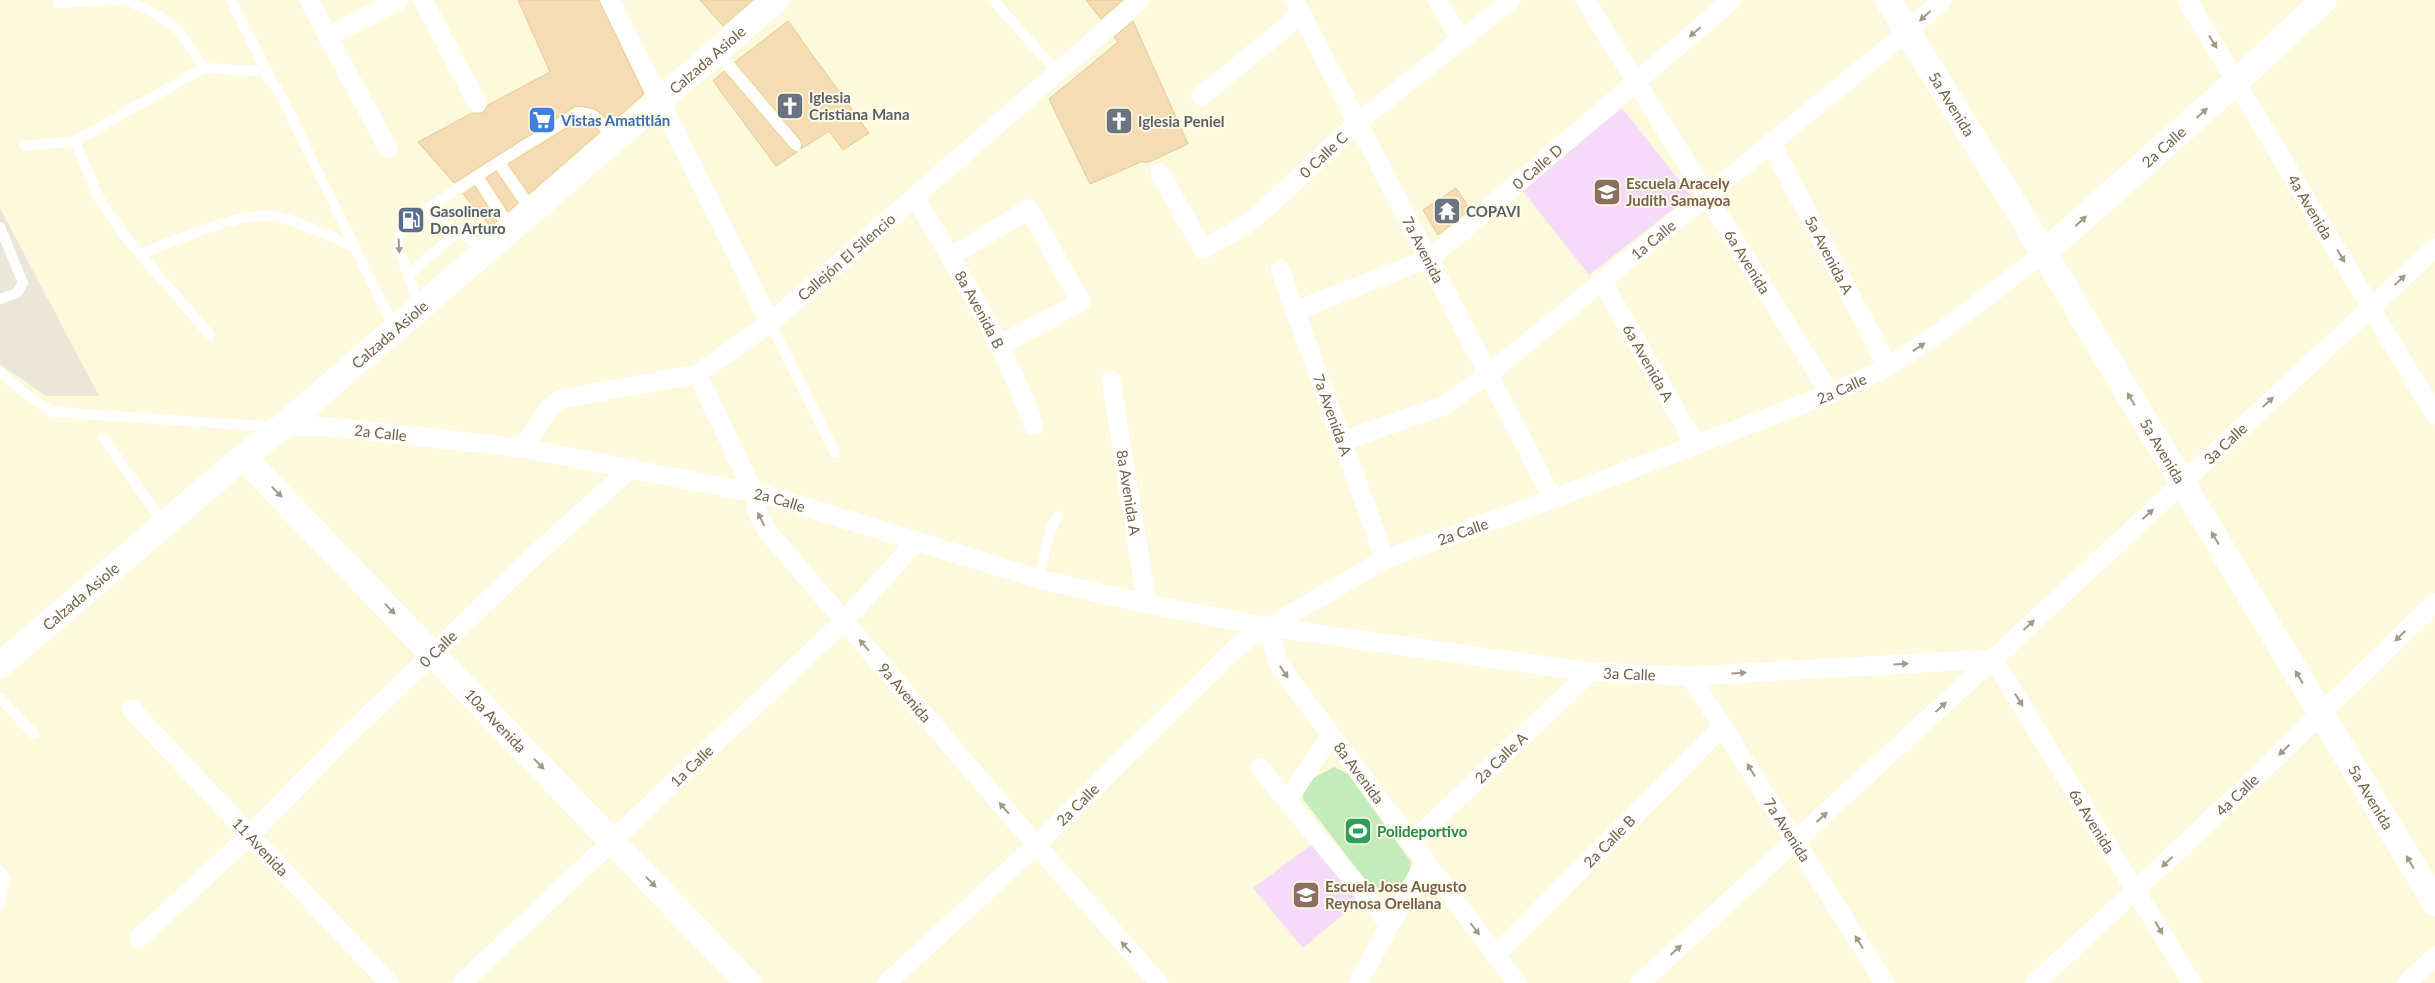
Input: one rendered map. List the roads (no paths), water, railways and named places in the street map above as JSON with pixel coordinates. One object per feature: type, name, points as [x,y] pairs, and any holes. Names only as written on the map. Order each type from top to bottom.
[{"type":"main road","name":"Calzada Asiole","points":[[0,665],[243,457],[282,428],[776,0]]},
{"type":"main road","name":"5a Avenida","points":[[1888,0],[2044,253],[2435,903]]},
{"type":"main road","name":"2a Calle","points":[[2044,253],[2237,81],[2324,0]]},
{"type":"main road","name":"10a Avenida","points":[[243,457],[748,983]]},
{"type":"street","points":[[308,0],[388,148]]},
{"type":"street","points":[[328,39],[333,34],[399,0]]},
{"type":"street","points":[[423,0],[477,103]]},
{"type":"street","points":[[610,0],[770,322]]},
{"type":"street","name":"Callejón El Silencio","points":[[523,448],[549,408],[561,399],[697,374],[770,322],[915,198],[1140,0]]},
{"type":"street","points":[[1437,0],[1461,40]]},
{"type":"street","name":"0 Calle C","points":[[1160,173],[1203,249],[1244,226],[1263,211],[1358,122],[1511,0]]},
{"type":"street","name":"6a Avenida","points":[[1585,0],[1830,394]]},
{"type":"street","name":"0 Calle D","points":[[1295,311],[1430,258],[1732,0]]},
{"type":"street","name":"1a Calle","points":[[1342,441],[1443,406],[1490,373],[1908,31],[1942,0]]},
{"type":"street","name":"4a Avenida","points":[[2187,0],[2372,306],[2435,415]]},
{"type":"street","points":[[1201,96],[1298,7]]},
{"type":"street","name":"7a Avenida","points":[[1298,7],[1490,373],[1553,499]]},
{"type":"street","name":"5a Avenida A","points":[[1771,143],[1888,367]]},
{"type":"street","name":"8a Avenida B","points":[[915,198],[1000,345],[1024,397],[1034,426]]},
{"type":"street","points":[[950,257],[1029,209],[1081,302],[1000,345]]},
{"type":"street","name":"3a Calle","points":[[1640,983],[1993,659],[2435,248]]},
{"type":"street","name":"2a Calle","points":[[887,983],[1036,845],[1240,644],[1385,559],[1553,499],[1830,394],[1888,367],[1939,333],[2044,253]]},
{"type":"street","name":"7a Avenida A","points":[[1280,269],[1385,559]]},
{"type":"street","name":"6a Avenida A","points":[[1602,281],[1695,444]]},
{"type":"street","name":"9a Avenida","points":[[697,374],[754,493],[757,511],[767,531],[1036,845],[1159,983]]},
{"type":"street","name":"8a Avenida A","points":[[1111,380],[1147,604]]},
{"type":"street","name":"2a Calle","points":[[282,428],[321,426],[523,448],[770,496],[1038,579],[1147,604],[1268,627]]},
{"type":"street","name":"0 Calle","points":[[139,938],[250,835],[347,736],[535,555],[631,468]]},
{"type":"street","name":"1a Calle","points":[[462,983],[844,621],[916,542]]},
{"type":"street","name":"4a Calle","points":[[2034,983],[2136,891],[2322,714],[2435,602]]},
{"type":"street","name":"3a Calle","points":[[1268,627],[1590,672],[1690,676],[1993,659]]},
{"type":"street","name":"8a Avenida","points":[[1268,627],[1278,663],[1517,983]]},
{"type":"street","name":"6a Avenida","points":[[1993,659],[2192,983]]},
{"type":"street","name":"2a Calle A","points":[[1411,843],[1590,672]]},
{"type":"street","name":"7a Avenida","points":[[1690,676],[1796,840],[1885,983]]},
{"type":"street","name":"11 Avenida","points":[[131,708],[390,983]]},
{"type":"street","name":"2a Calle B","points":[[1495,956],[1723,726]]},
{"type":"street","points":[[1287,801],[1331,735]]},
{"type":"street","points":[[1260,768],[1390,925]]},
{"type":"street","points":[[1358,983],[1425,862]]},
{"type":"street","points":[[2407,983],[2435,956]]},
{"type":"lane","points":[[57,3],[119,0]]},
{"type":"lane","points":[[127,0],[160,16],[180,32],[204,68]]},
{"type":"lane","points":[[231,0],[269,76],[278,88],[396,330]]},
{"type":"lane","points":[[993,0],[1058,73]]},
{"type":"lane","points":[[716,52],[796,145]]},
{"type":"lane","points":[[24,146],[75,141],[204,68],[256,69],[269,76]]},
{"type":"lane","points":[[420,308],[398,248],[399,236],[415,216],[580,112],[587,112],[599,118],[614,140]]},
{"type":"lane","points":[[75,141],[98,197],[140,254],[210,335]]},
{"type":"lane","points":[[498,162],[532,210]]},
{"type":"lane","points":[[477,177],[511,229]]},
{"type":"lane","points":[[420,214],[434,217],[487,250]]},
{"type":"lane","points":[[140,254],[242,218],[263,216],[280,217],[354,247]]},
{"type":"lane","points":[[0,227],[23,283],[17,293],[0,299]]},
{"type":"lane","points":[[408,275],[458,232]]},
{"type":"lane","points":[[770,322],[835,453]]},
{"type":"lane","points":[[0,372],[32,399],[54,412],[282,428]]},
{"type":"lane","points":[[103,437],[164,525]]},
{"type":"lane","points":[[1038,579],[1050,530],[1058,516]]},
{"type":"lane","points":[[0,698],[34,734]]},
{"type":"lane","points":[[0,871],[5,878],[1,900]]},
{"type":"place","name":"Iglesia Cristiana Mana","points":[[790,106]]},
{"type":"place","name":"Vistas Amatitlán","points":[[542,120]]},
{"type":"place","name":"Iglesia Peniel","points":[[1119,121]]},
{"type":"place","name":"Escuela Aracely Judith Samayoa","points":[[1607,192]]},
{"type":"place","name":"COPAVI","points":[[1447,211]]},
{"type":"place","name":"Gasolinera Don Arturo","points":[[411,220]]},
{"type":"place","name":"Polideportivo","points":[[1358,831]]},
{"type":"place","name":"Escuela Jose Augusto Reynosa Orellana","points":[[1306,895]]}]
